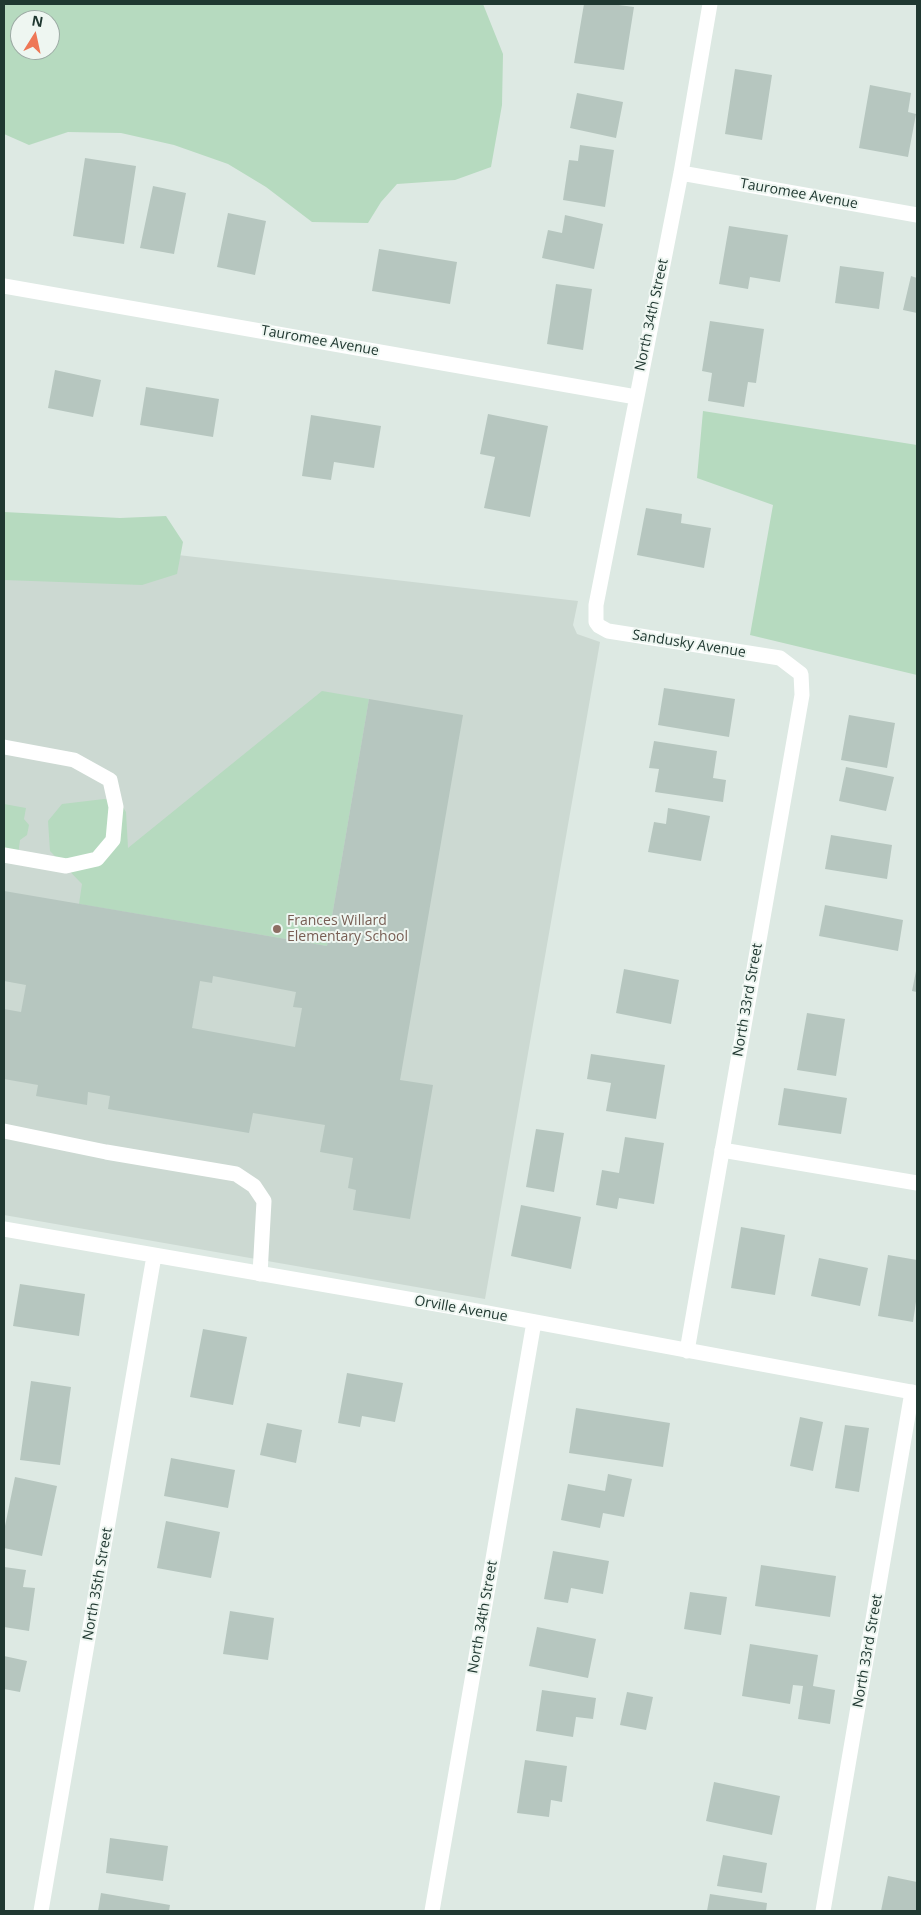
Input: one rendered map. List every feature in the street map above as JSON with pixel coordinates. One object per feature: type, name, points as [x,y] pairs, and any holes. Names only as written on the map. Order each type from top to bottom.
[{"type":"street","name":"North 34th Street","points":[[598,626],[596,622],[596,606],[681,173],[710,4]]},
{"type":"street","name":"Tauromee Avenue","points":[[681,173],[917,216]]},
{"type":"street","name":"Tauromee Avenue","points":[[4,286],[636,397]]},
{"type":"street","name":"Sandusky Avenue","points":[[598,626],[608,631],[780,658]]},
{"type":"street","name":"North 33rd Street","points":[[687,1351],[802,695],[801,674],[780,658]]},
{"type":"street","points":[[4,748],[74,760],[110,780],[116,807],[113,840],[96,859],[66,866],[4,855]]},
{"type":"street","points":[[4,1131],[106,1152],[236,1174],[254,1186],[264,1201],[260,1274]]},
{"type":"street","points":[[722,1150],[917,1183]]},
{"type":"street","name":"Orville Avenue","points":[[4,1229],[534,1322],[915,1392]]},
{"type":"street","name":"North 35th Street","points":[[41,1911],[154,1256]]},
{"type":"street","name":"North 34th Street","points":[[432,1911],[534,1322]]},
{"type":"street","name":"North 33rd Street","points":[[823,1911],[915,1392]]},
{"type":"shaded area","name":"Frances Willard Elementary School","points":[[4,535],[578,601],[573,625],[577,634],[600,642],[485,1299],[4,1215]]},
{"type":"green space","points":[[4,4],[483,4],[503,54],[502,105],[491,167],[455,180],[397,184],[381,202],[368,223],[312,222],[266,187],[228,164],[174,145],[121,133],[68,132],[29,145],[4,134]]},
{"type":"green space","points":[[703,411],[917,445],[917,675],[750,635],[773,505],[697,478]]},
{"type":"green space","points":[[4,512],[120,518],[166,516],[183,542],[177,574],[142,585],[4,580]]},
{"type":"green space","points":[[322,691],[369,699],[327,946],[79,904],[82,884],[50,851],[48,821],[62,804],[104,799],[119,801],[126,812],[128,848]]},
{"type":"green space","points":[[4,804],[26,808],[24,819],[29,825],[27,835],[20,840],[18,855],[4,853]]},
{"type":"building","points":[[584,4],[611,4],[634,7],[624,70],[574,63]]},
{"type":"building","points":[[735,69],[772,75],[762,140],[725,134]]},
{"type":"building","points":[[870,85],[911,93],[908,112],[916,114],[908,157],[859,148]]},
{"type":"building","points":[[577,93],[623,102],[616,138],[570,128]]},
{"type":"building","points":[[580,145],[614,150],[605,207],[563,200],[569,160],[578,161]]},
{"type":"building","points":[[85,158],[136,166],[124,244],[73,236]]},
{"type":"building","points":[[153,186],[186,193],[174,254],[140,248]]},
{"type":"building","points":[[228,213],[266,221],[255,275],[217,267]]},
{"type":"building","points":[[565,215],[603,224],[594,269],[542,258],[548,230],[562,233]]},
{"type":"building","points":[[729,226],[788,235],[780,282],[750,277],[748,289],[719,284]]},
{"type":"building","points":[[379,249],[457,262],[450,304],[372,291]]},
{"type":"building","points":[[840,266],[884,272],[879,309],[835,303]]},
{"type":"building","points":[[911,276],[917,278],[917,313],[903,310]]},
{"type":"building","points":[[556,284],[592,289],[583,350],[547,344]]},
{"type":"building","points":[[710,321],[764,329],[756,383],[748,382],[744,407],[708,401],[712,373],[702,371]]},
{"type":"building","points":[[55,370],[101,380],[93,417],[48,408]]},
{"type":"building","points":[[146,387],[219,399],[213,437],[140,425]]},
{"type":"building","points":[[488,414],[548,426],[530,517],[484,508],[495,457],[480,454]]},
{"type":"building","points":[[311,415],[381,426],[374,468],[334,462],[331,480],[302,476]]},
{"type":"building","points":[[646,508],[682,514],[681,523],[711,528],[704,568],[637,555]]},
{"type":"building","points":[[664,688],[735,699],[729,737],[658,725]]},
{"type":"building","name":"Frances Willard Elementary School","points":[[369,699],[463,715],[400,1080],[433,1085],[410,1219],[353,1210],[356,1190],[348,1188],[353,1158],[320,1152],[325,1125],[253,1113],[249,1133],[108,1109],[110,1096],[88,1092],[87,1105],[36,1096],[38,1085],[4,1079],[4,1009],[21,1012],[26,985],[4,981],[4,891],[327,946]],"holes":[[[213,976],[296,992],[293,1007],[302,1008],[295,1047],[192,1028],[200,981],[212,983]]]},
{"type":"building","points":[[849,715],[895,723],[887,768],[841,760]]},
{"type":"building","points":[[654,741],[717,751],[713,778],[726,780],[723,802],[655,792],[659,769],[649,768]]},
{"type":"building","points":[[846,767],[894,777],[886,811],[839,801]]},
{"type":"building","points":[[668,808],[710,816],[701,861],[648,852],[654,822],[666,824]]},
{"type":"building","points":[[831,835],[892,845],[887,879],[825,869]]},
{"type":"building","points":[[825,905],[903,920],[898,951],[819,936]]},
{"type":"building","points":[[624,969],[679,980],[671,1024],[616,1013]]},
{"type":"building","points":[[917,971],[917,992],[912,991]]},
{"type":"building","points":[[807,1013],[845,1019],[836,1076],[797,1070]]},
{"type":"building","points":[[591,1054],[665,1065],[656,1119],[606,1111],[611,1083],[587,1079]]},
{"type":"building","points":[[784,1088],[847,1098],[841,1134],[778,1125]]},
{"type":"building","points":[[536,1129],[564,1133],[554,1192],[526,1187]]},
{"type":"building","points":[[625,1137],[664,1143],[654,1204],[619,1198],[617,1209],[596,1205],[602,1170],[619,1173]]},
{"type":"building","points":[[521,1205],[581,1217],[571,1269],[511,1256]]},
{"type":"building","points":[[741,1227],[785,1235],[775,1295],[731,1288]]},
{"type":"building","points":[[888,1255],[917,1260],[917,1295],[913,1322],[878,1316]]},
{"type":"building","points":[[819,1258],[868,1268],[860,1306],[811,1296]]},
{"type":"building","points":[[20,1284],[85,1294],[79,1336],[13,1326]]},
{"type":"building","points":[[203,1329],[247,1337],[233,1405],[190,1397]]},
{"type":"building","points":[[347,1373],[403,1383],[395,1422],[362,1416],[360,1427],[338,1423]]},
{"type":"building","points":[[31,1381],[71,1387],[60,1465],[20,1460]]},
{"type":"building","points":[[576,1408],[670,1423],[663,1467],[569,1453]]},
{"type":"building","points":[[800,1417],[823,1422],[813,1471],[790,1466]]},
{"type":"building","points":[[267,1423],[302,1430],[296,1463],[260,1455]]},
{"type":"building","points":[[845,1425],[869,1428],[859,1492],[835,1488]]},
{"type":"building","points":[[171,1458],[235,1470],[228,1508],[164,1496]]},
{"type":"building","points":[[608,1474],[632,1479],[624,1517],[603,1513],[600,1528],[561,1520],[568,1484],[605,1491]]},
{"type":"building","points":[[15,1477],[57,1486],[42,1556],[4,1548],[4,1531]]},
{"type":"building","points":[[166,1521],[220,1532],[211,1578],[157,1568]]},
{"type":"building","points":[[553,1551],[609,1561],[603,1594],[571,1588],[568,1603],[544,1599]]},
{"type":"building","points":[[761,1565],[836,1576],[830,1617],[755,1606]]},
{"type":"building","points":[[4,1567],[26,1570],[23,1587],[35,1588],[29,1631],[4,1627]]},
{"type":"building","points":[[690,1592],[727,1597],[721,1635],[684,1629]]},
{"type":"building","points":[[230,1611],[274,1618],[268,1660],[223,1654]]},
{"type":"building","points":[[537,1627],[596,1639],[588,1678],[529,1666]]},
{"type":"building","points":[[750,1644],[818,1655],[813,1686],[835,1690],[830,1724],[798,1719],[803,1686],[793,1685],[790,1704],[742,1696]]},
{"type":"building","points":[[4,1656],[27,1661],[20,1692],[4,1689]]},
{"type":"building","points":[[542,1690],[596,1698],[593,1719],[576,1717],[573,1737],[536,1731]]},
{"type":"building","points":[[627,1692],[653,1697],[646,1730],[620,1725]]},
{"type":"building","points":[[525,1760],[567,1766],[562,1802],[551,1800],[549,1817],[517,1813]]},
{"type":"building","points":[[714,1782],[780,1796],[772,1835],[706,1821]]},
{"type":"building","points":[[110,1838],[168,1846],[163,1881],[106,1873]]},
{"type":"building","points":[[723,1855],[767,1863],[762,1893],[717,1886]]},
{"type":"building","points":[[888,1876],[917,1882],[917,1911],[881,1911]]},
{"type":"building","points":[[101,1893],[170,1905],[169,1911],[98,1911]]},
{"type":"building","points":[[710,1894],[767,1903],[766,1911],[707,1911]]},
{"type":"place","name":"Frances Willard Elementary School","points":[[277,929]]}]
